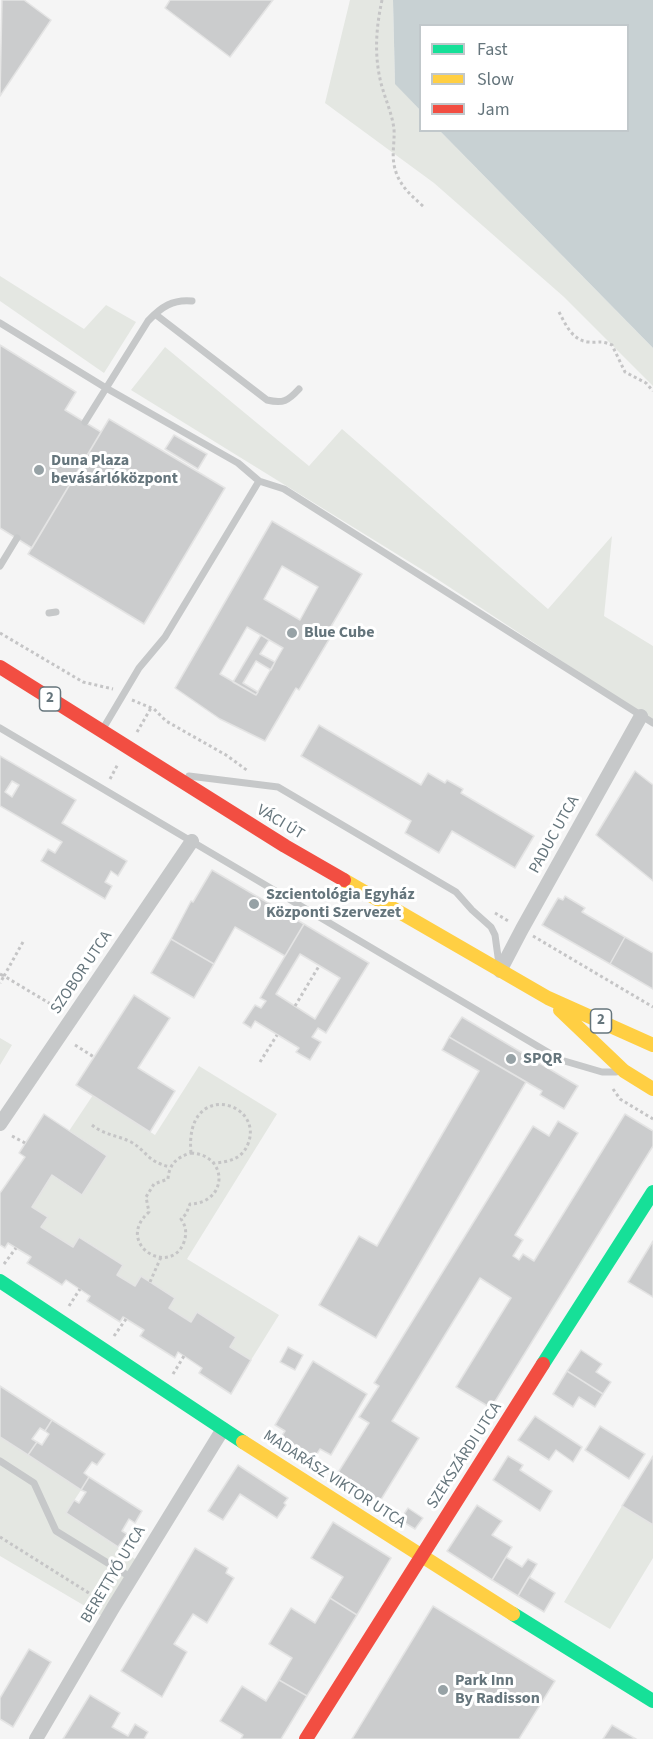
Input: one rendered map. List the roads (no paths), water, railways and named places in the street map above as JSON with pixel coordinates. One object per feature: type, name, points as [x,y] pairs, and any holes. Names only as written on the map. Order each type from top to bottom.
[{"type":"street","name":"VÁCI ÚT","points":[[0,667],[285,846],[500,971],[548,998],[653,1045]]},
{"type":"street","name":"PADUC UTCA","points":[[500,971],[522,929],[647,719]]},
{"type":"street","name":"SZOBOR UTCA","points":[[0,1124],[192,841]]},
{"type":"street","name":"VÁCI ÚT","points":[[548,998],[624,1071],[653,1089]]},
{"type":"street","name":"SZEKSZÁRDI UTCA","points":[[306,1739],[653,1192]]},
{"type":"street","name":"MADARÁSZ VIKTOR UTCA","points":[[0,1281],[223,1429],[597,1668],[653,1701]]},
{"type":"street","name":"BERETTYÓ UTCA","points":[[36,1739],[223,1429]]},
{"type":"lane","points":[[85,422],[155,314],[173,301],[192,301]]},
{"type":"lane","points":[[155,314],[267,400],[278,403],[289,400],[299,389]]},
{"type":"lane","points":[[0,323],[106,388],[238,463],[259,481],[284,489],[647,719]]},
{"type":"lane","points":[[101,731],[139,668],[165,637],[259,481]]},
{"type":"lane","points":[[0,566],[17,538]]},
{"type":"lane","points":[[0,728],[561,1060],[602,1072],[624,1071]]},
{"type":"lane","points":[[168,773],[278,787],[456,892],[491,927],[495,935],[500,971]]},
{"type":"lane","points":[[0,1461],[34,1483],[56,1531],[132,1578]]},
{"type":"place","name":"Duna Plaza bevásárlóközpont","points":[[39,470]]},
{"type":"place","name":"Blue Cube","points":[[292,633]]},
{"type":"place","name":"Szcientológia Egyház Központi Szervezet","points":[[254,904]]},
{"type":"place","name":"SPQR","points":[[511,1059]]},
{"type":"place","name":"Park Inn By Radisson","points":[[443,1690]]}]
